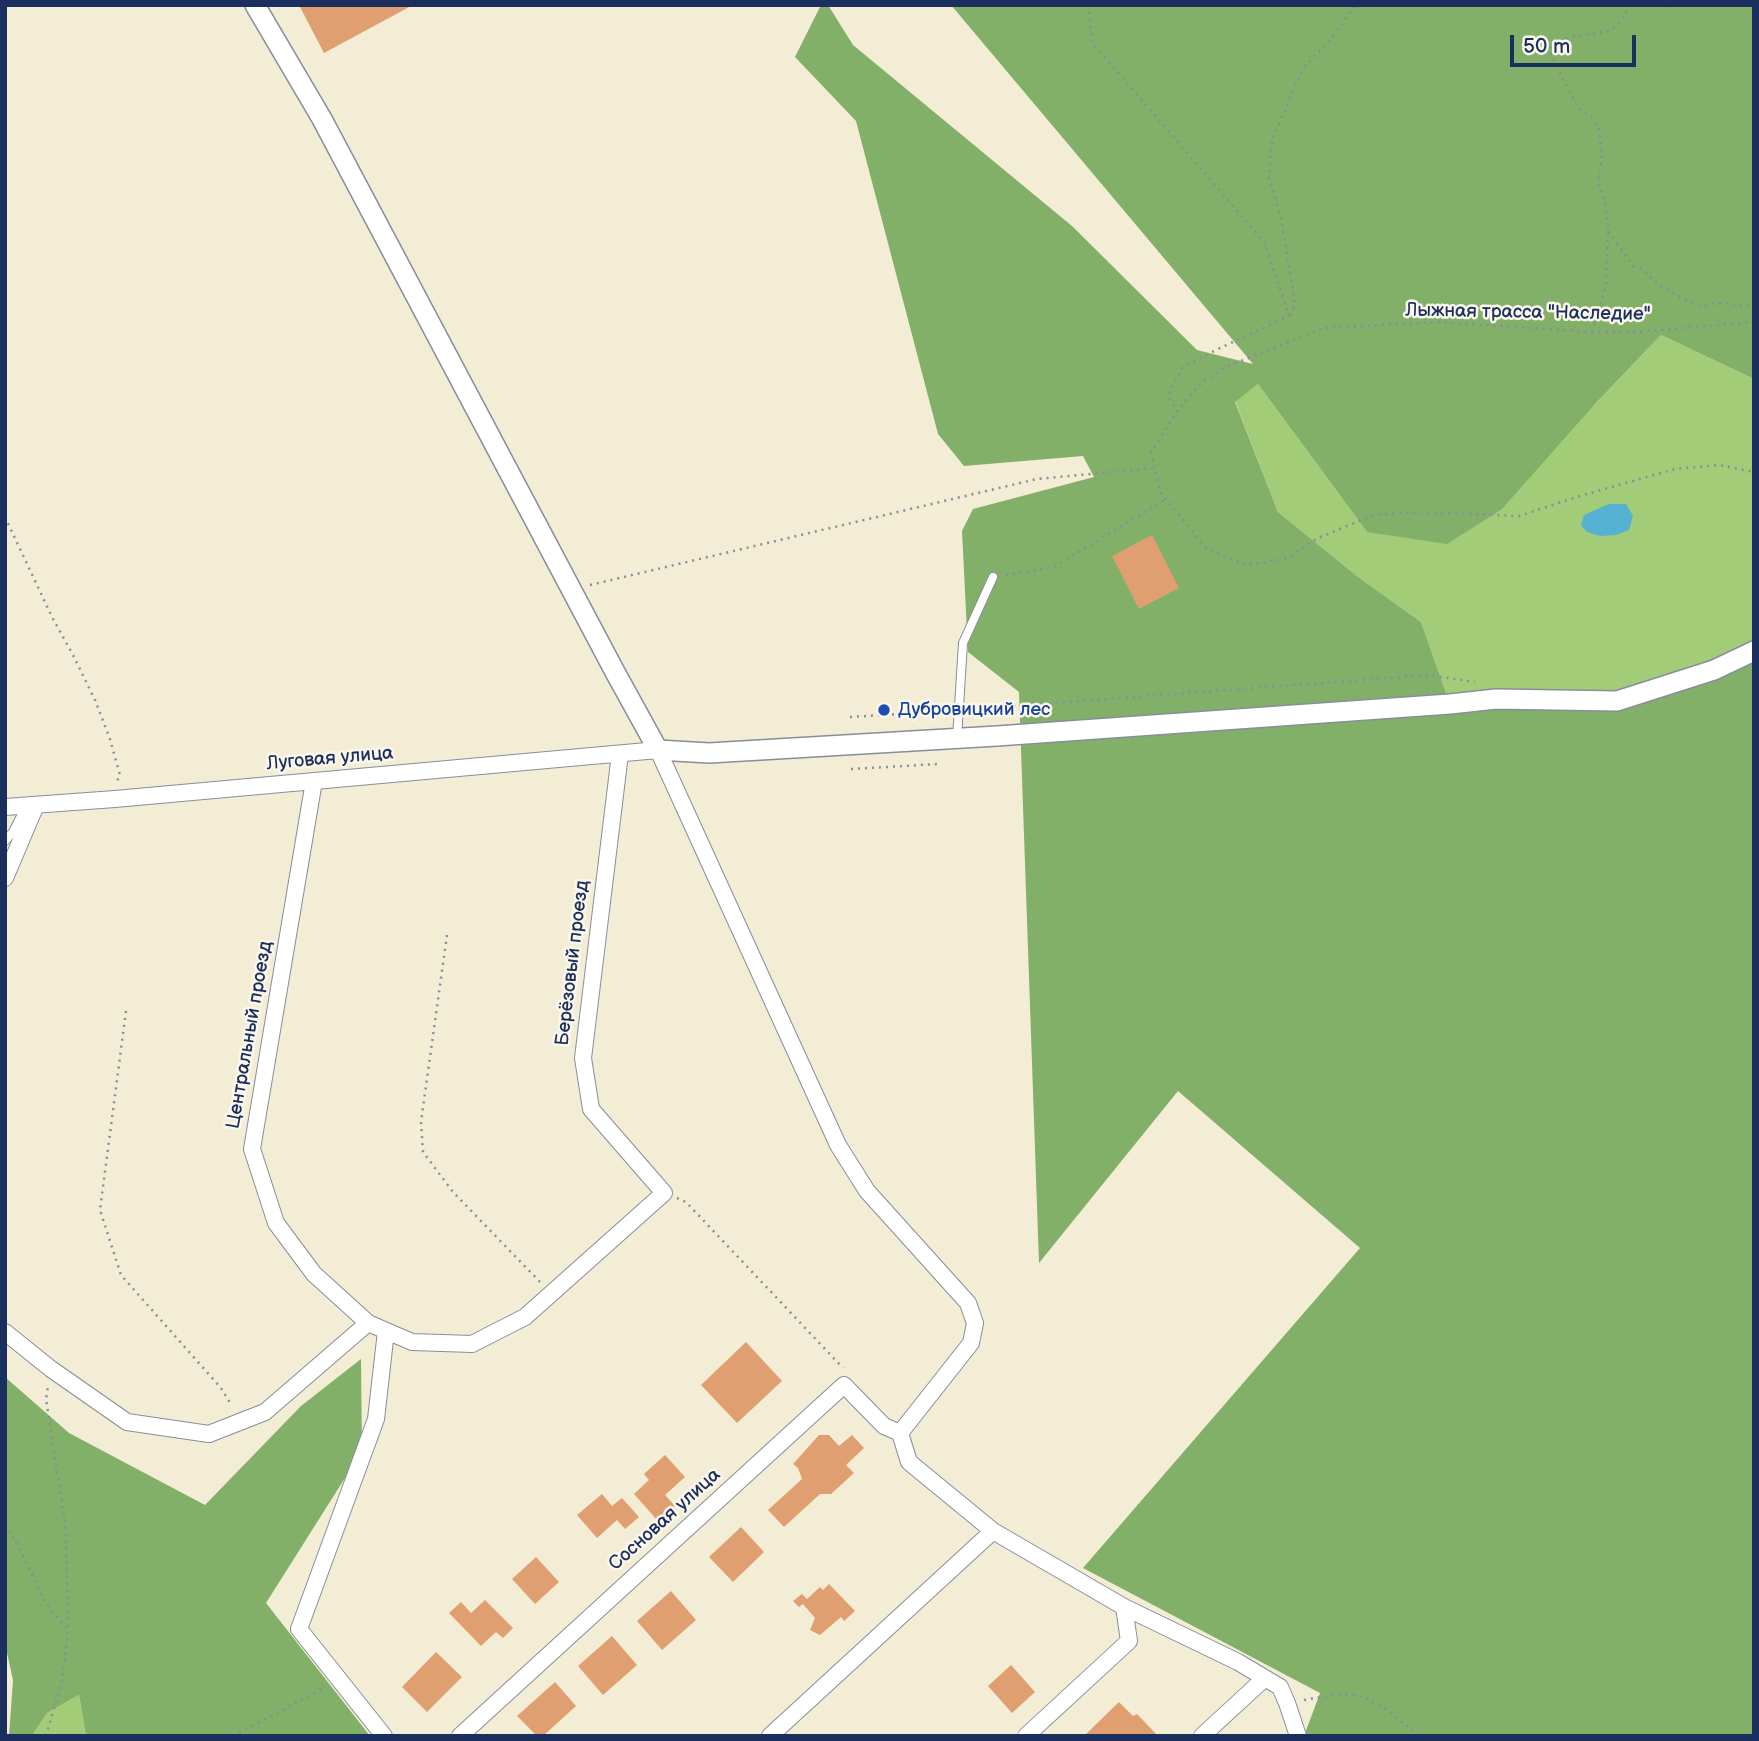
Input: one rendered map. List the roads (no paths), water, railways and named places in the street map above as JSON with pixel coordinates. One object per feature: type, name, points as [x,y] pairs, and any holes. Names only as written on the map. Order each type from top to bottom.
[{"type":"street","points":[[255,5],[322,119],[659,750],[838,1145],[867,1191],[968,1303],[975,1323],[971,1343],[900,1433],[909,1462],[993,1531],[1124,1607],[1238,1662],[1280,1687],[1298,1736]]},
{"type":"street","points":[[659,750],[709,753],[957,738],[1496,699],[1618,701],[1714,670],[1754,651]]},
{"type":"street","name":"Луговая улица","points":[[5,807],[659,750]]},
{"type":"street","name":"Берёзовый проезд","points":[[620,754],[583,1058],[591,1109],[664,1193]]},
{"type":"street","name":"Центральный проезд","points":[[314,781],[252,1149],[276,1223],[314,1274],[368,1323],[386,1331],[412,1342],[472,1344],[526,1317],[664,1193]]},
{"type":"street","points":[[5,878],[31,805]]},
{"type":"street","points":[[5,1332],[51,1369],[127,1422],[209,1434],[265,1412],[368,1323]]},
{"type":"street","points":[[384,1736],[299,1629],[376,1419],[386,1331]]},
{"type":"street","name":"Сосновая улица","points":[[460,1736],[844,1385],[884,1426],[900,1433]]},
{"type":"street","points":[[770,1736],[993,1531]]},
{"type":"street","points":[[1026,1736],[1129,1641],[1124,1607]]},
{"type":"street","points":[[1202,1736],[1265,1678]]},
{"type":"lane","points":[[957,738],[963,643],[993,577]]},
{"type":"lane","points":[[5,841],[31,805]]},
{"type":"water","points":[[1609,504],[1626,504],[1633,516],[1629,530],[1616,535],[1600,536],[1587,532],[1581,525],[1584,515]]},
{"type":"place","name":"Дубровицкий лес","points":[[884,710]]}]
